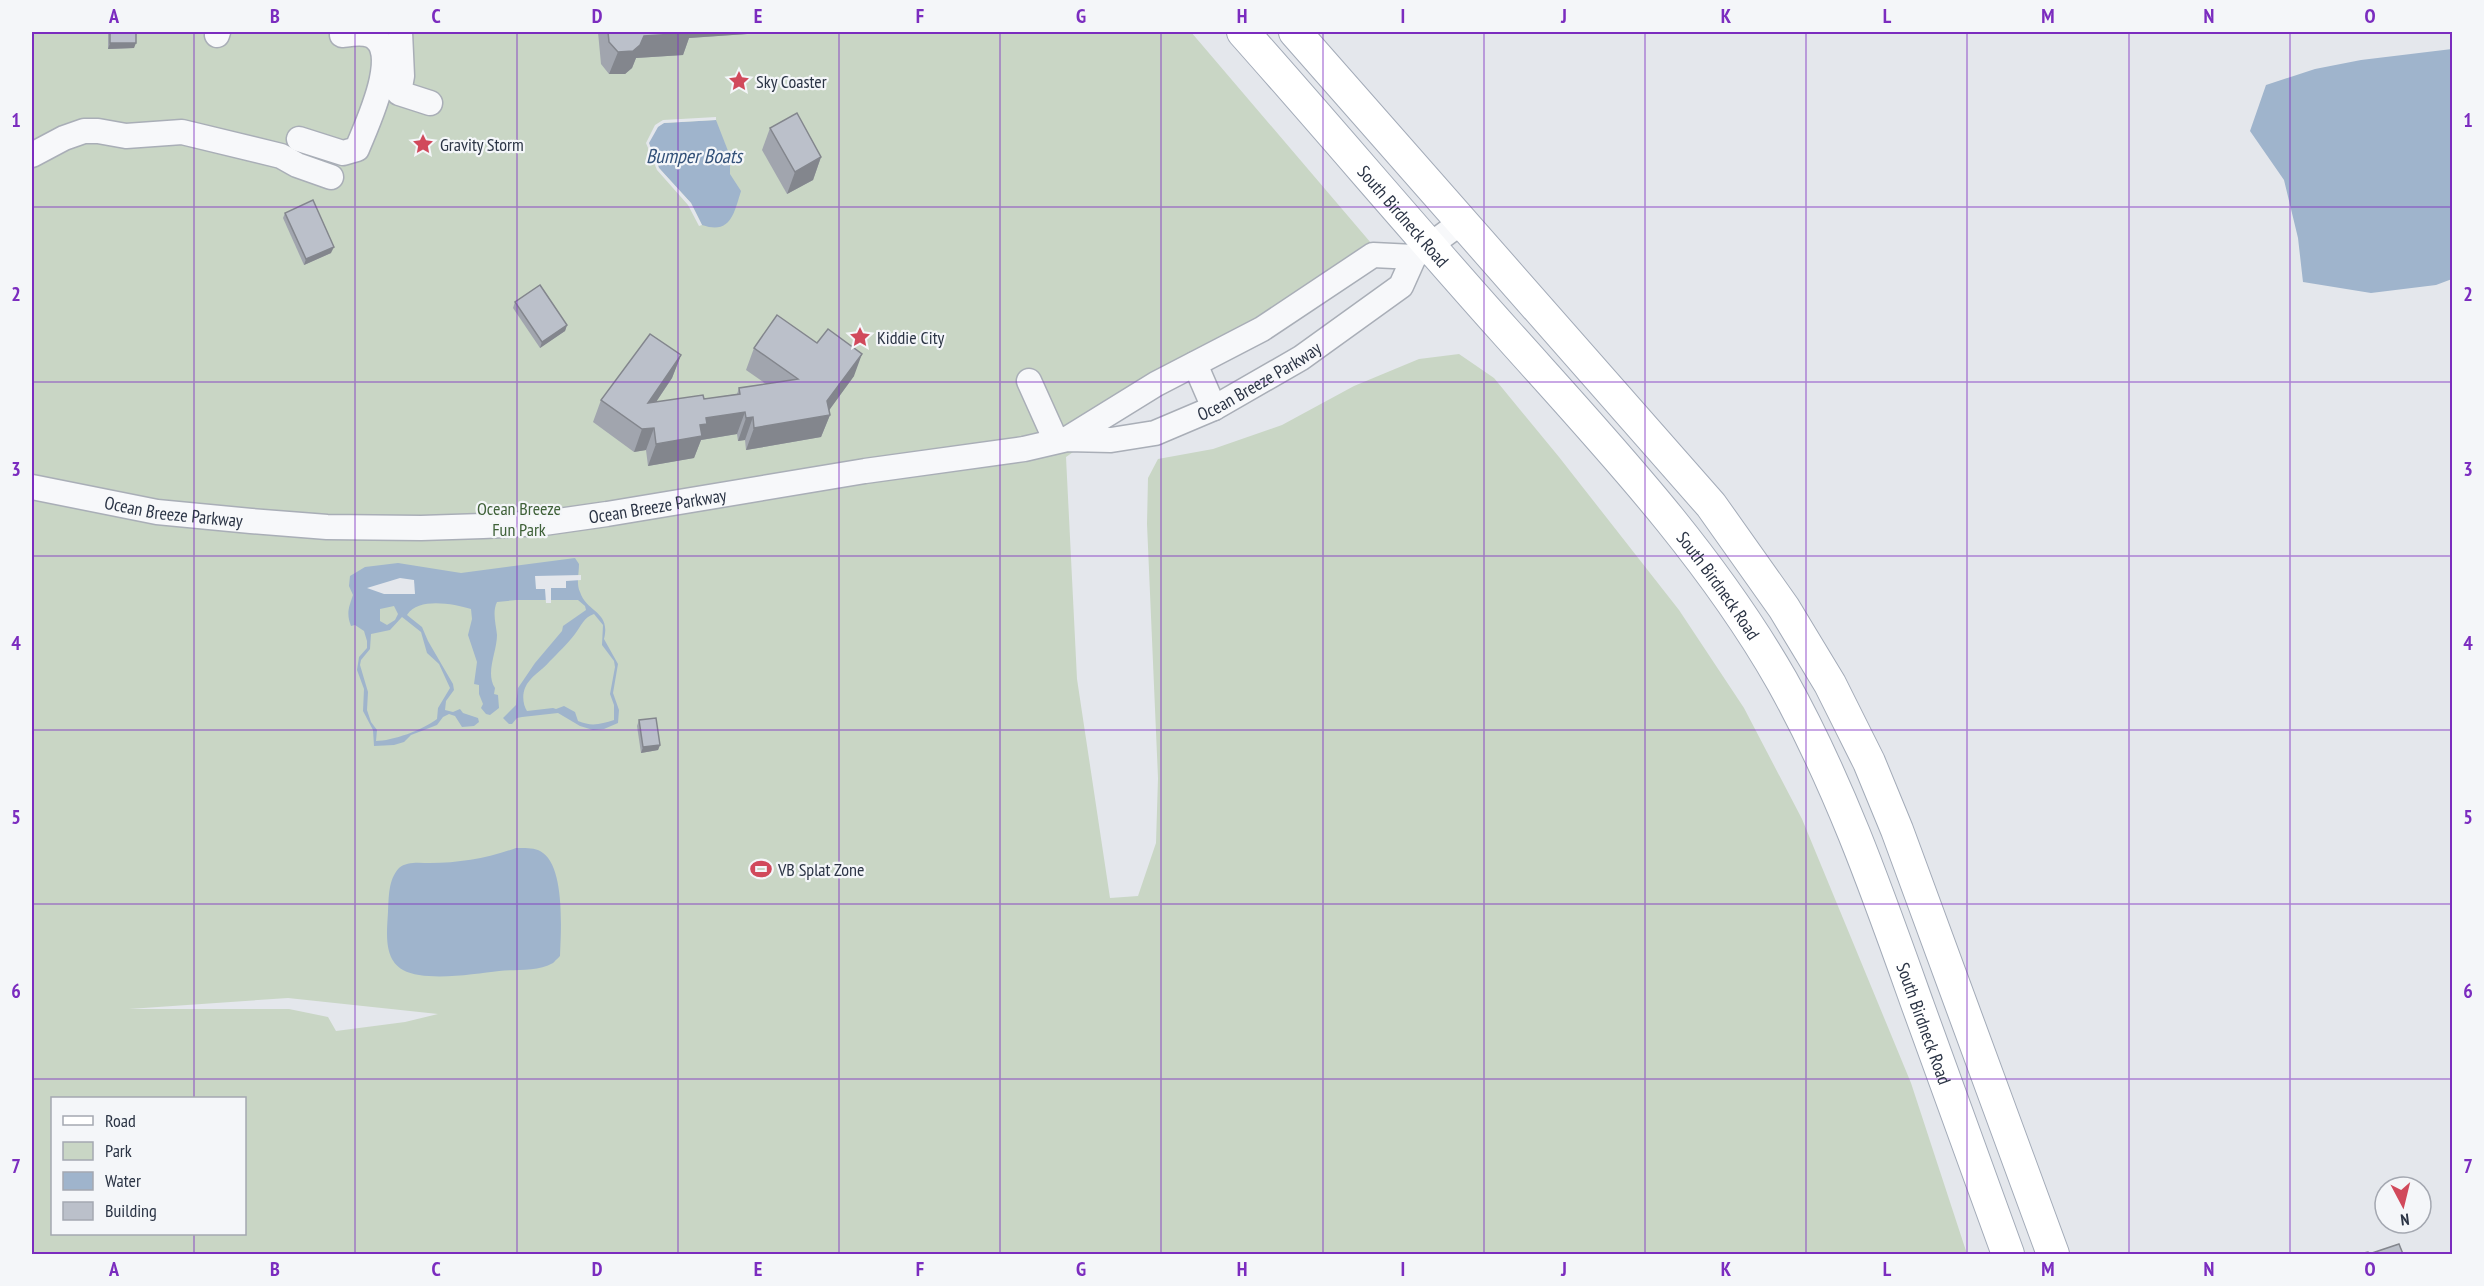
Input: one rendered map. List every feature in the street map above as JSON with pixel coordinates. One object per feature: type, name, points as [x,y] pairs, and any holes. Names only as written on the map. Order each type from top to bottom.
[{"type":"main road","name":"South Birdneck Road","points":[[1244,32],[1422,252],[1635,476],[1692,547],[1738,610],[1819,751],[1853,827],[2008,1254]]},
{"type":"main road","points":[[1295,32],[1464,221],[1711,505],[1784,608],[1830,684],[1869,762],[1898,830],[2053,1254]]},
{"type":"street","points":[[400,32],[402,76],[399,93],[429,103]]},
{"type":"street","points":[[299,139],[343,153],[357,149],[384,78],[383,52],[378,35],[363,33],[342,35]]},
{"type":"street","points":[[32,154],[84,131],[98,130],[126,135],[182,132],[281,156],[297,165],[331,177]]},
{"type":"street","name":"Ocean Breeze Parkway","points":[[32,488],[157,512],[257,522],[327,527],[493,526],[544,523],[607,514],[865,471],[1024,449],[1061,440],[1111,440],[1155,433],[1214,408],[1300,358],[1401,286],[1422,252],[1464,221]]},
{"type":"street","name":"Ocean Breeze Parkway","points":[[1061,440],[1156,384],[1262,329],[1373,255],[1422,252]]},
{"type":"street","points":[[1195,364],[1214,408]]},
{"type":"street","points":[[1029,381],[1061,440]]},
{"type":"green space","name":"Ocean Breeze Fun Park","points":[[32,32],[1191,32],[1371,243],[1066,457],[1077,679],[1110,898],[1138,896],[1156,843],[1158,778],[1147,524],[1148,478],[1158,459],[1213,449],[1282,425],[1354,386],[1419,359],[1459,354],[1494,378],[1559,457],[1679,610],[1744,708],[1802,819],[1911,1083],[1967,1254],[32,1254]],"holes":[[[288,998],[438,1014],[405,1022],[336,1031],[328,1017],[289,1009],[129,1009]]]},
{"type":"water","points":[[2452,49],[2452,279],[2436,285],[2371,293],[2303,282],[2298,238],[2284,180],[2250,131],[2266,85],[2315,69],[2361,60]]},
{"type":"water","name":"Bumper Boats","points":[[716,120],[730,156],[730,174],[741,191],[730,220],[719,227],[712,227],[702,225],[691,203],[659,168],[648,143],[658,126],[664,123]]},
{"type":"water","points":[[575,558],[579,564],[580,592],[583,599],[601,617],[605,630],[604,639],[618,664],[613,693],[619,710],[618,723],[604,729],[593,730],[580,726],[558,713],[517,718],[512,724],[503,718],[516,705],[518,688],[535,663],[562,631],[563,626],[586,610],[578,600],[497,602],[495,614],[497,642],[491,676],[495,688],[494,694],[498,695],[499,708],[490,715],[481,708],[483,704],[479,694],[479,685],[474,684],[477,662],[468,635],[472,619],[471,609],[437,603],[412,609],[407,615],[422,627],[453,684],[454,690],[446,701],[445,710],[453,712],[460,709],[463,713],[478,718],[479,722],[474,726],[462,727],[455,716],[449,714],[443,717],[437,725],[411,735],[404,742],[374,746],[373,730],[363,711],[364,689],[357,670],[359,657],[367,648],[367,641],[364,631],[355,625],[351,626],[349,621],[353,595],[349,586],[350,576],[365,567],[398,563],[461,573]],"holes":[[[394,606],[398,614],[395,620],[387,625],[380,621],[380,609]],[[594,614],[603,625],[602,645],[614,661],[610,694],[614,705],[614,720],[596,724],[583,723],[578,721],[575,712],[564,706],[556,709],[527,711],[523,697],[527,684]],[[402,617],[421,632],[427,653],[439,664],[450,688],[438,708],[437,719],[407,734],[376,741],[377,730],[367,710],[368,692],[360,665],[361,660],[370,649],[371,634],[390,630]]]},
{"type":"water","points":[[516,848],[540,851],[550,861],[555,872],[560,901],[561,932],[560,956],[553,963],[533,969],[437,976],[412,974],[397,965],[389,952],[387,928],[390,889],[399,868],[410,863],[441,863],[474,859]]},
{"type":"pier","points":[[716,117],[716,120],[664,123],[658,127],[649,143],[659,168],[691,203],[702,225],[699,226],[688,205],[657,170],[646,143],[655,125],[663,120]]},
{"type":"pier","points":[[581,575],[581,580],[566,581],[566,588],[551,588],[551,603],[546,603],[545,589],[536,589],[535,576]]},
{"type":"pier","points":[[400,578],[414,580],[415,594],[384,594],[367,588]]},
{"type":"building","points":[[110,32],[136,32],[136,43],[110,43]]},
{"type":"building","points":[[608,32],[691,33],[644,36],[640,45],[633,51],[618,52],[609,42]]},
{"type":"building","points":[[797,113],[821,157],[795,172],[770,128]]},
{"type":"building","points":[[313,200],[334,247],[306,259],[285,213]]},
{"type":"building","points":[[540,285],[567,325],[542,342],[515,302]]},
{"type":"building","points":[[777,315],[817,343],[828,329],[862,354],[827,401],[830,415],[754,428],[753,417],[746,418],[745,412],[706,418],[707,424],[700,425],[702,436],[656,444],[654,428],[642,429],[601,400],[650,334],[681,355],[648,403],[703,395],[704,399],[740,394],[739,388],[798,379],[754,348]]},
{"type":"building","points":[[656,718],[660,745],[643,747],[639,720]]},
{"type":"building","points":[[2399,1244],[2403,1254],[2369,1254]]},
{"type":"place","name":"Sky Coaster","points":[[739,81]]},
{"type":"place","name":"Gravity Storm","points":[[423,144]]},
{"type":"place","name":"Kiddie City","points":[[860,337]]},
{"type":"place","name":"VB Splat Zone","points":[[761,869]]}]
